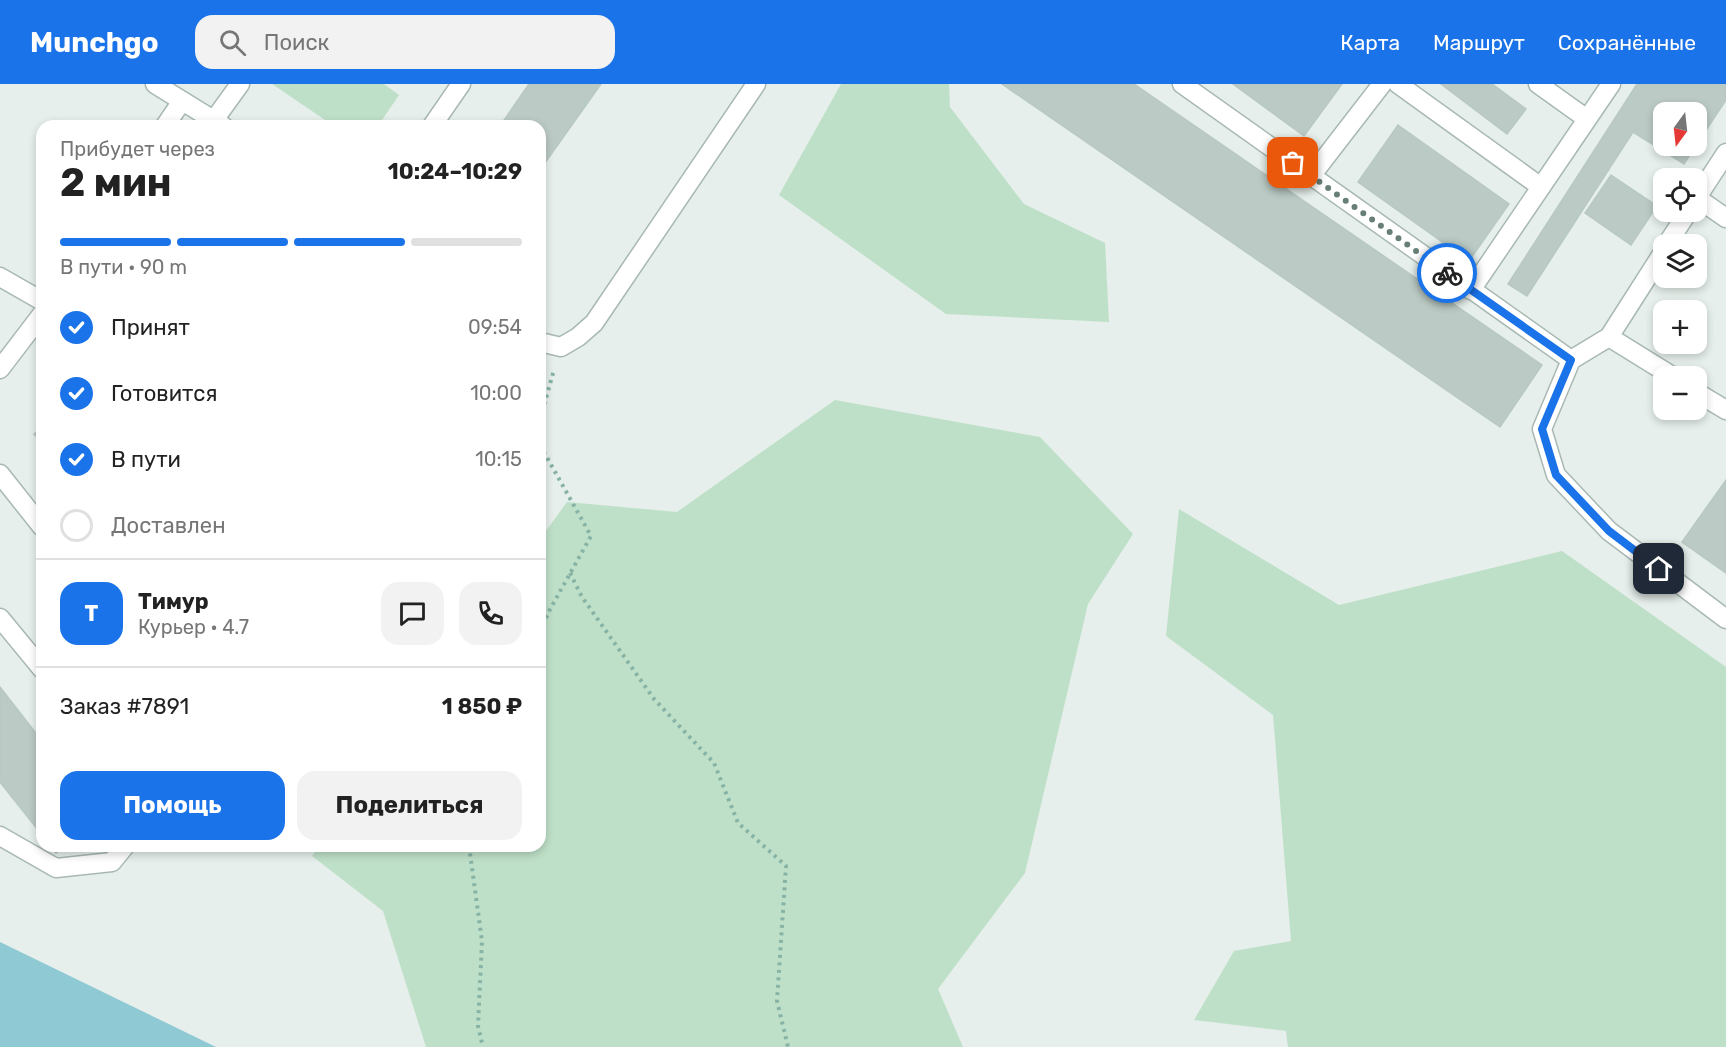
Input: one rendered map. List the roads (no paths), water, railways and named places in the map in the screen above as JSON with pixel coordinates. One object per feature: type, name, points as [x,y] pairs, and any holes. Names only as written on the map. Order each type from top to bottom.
[{"type":"lane","points":[[155,84],[214,120]]},
{"type":"lane","points":[[221,120],[240,84]]},
{"type":"lane","points":[[436,120],[461,84]]},
{"type":"lane","points":[[546,343],[561,347],[578,337],[594,323],[756,84]]},
{"type":"lane","points":[[1182,84],[1571,360]]},
{"type":"lane","points":[[1311,176],[1382,84]]},
{"type":"lane","points":[[1398,84],[1541,187]]},
{"type":"lane","points":[[1538,84],[1587,119]]},
{"type":"lane","points":[[1471,290],[1611,84]]},
{"type":"lane","points":[[169,120],[182,101]]},
{"type":"lane","points":[[1707,183],[1726,153]]},
{"type":"lane","points":[[1707,206],[1726,218]]},
{"type":"lane","points":[[1653,268],[1609,337],[1571,360],[1542,429],[1556,475],[1609,531],[1726,619]]},
{"type":"lane","points":[[0,277],[36,298]]},
{"type":"lane","points":[[0,369],[36,322]]},
{"type":"lane","points":[[1609,337],[1656,366]]},
{"type":"lane","points":[[1707,399],[1726,410]]},
{"type":"lane","points":[[0,474],[36,519]]},
{"type":"lane","points":[[0,618],[36,662]]},
{"type":"lane","points":[[0,836],[56,868],[112,862],[120,852]]},
{"type":"water","points":[[0,942],[216,1047],[0,1047]]}]
